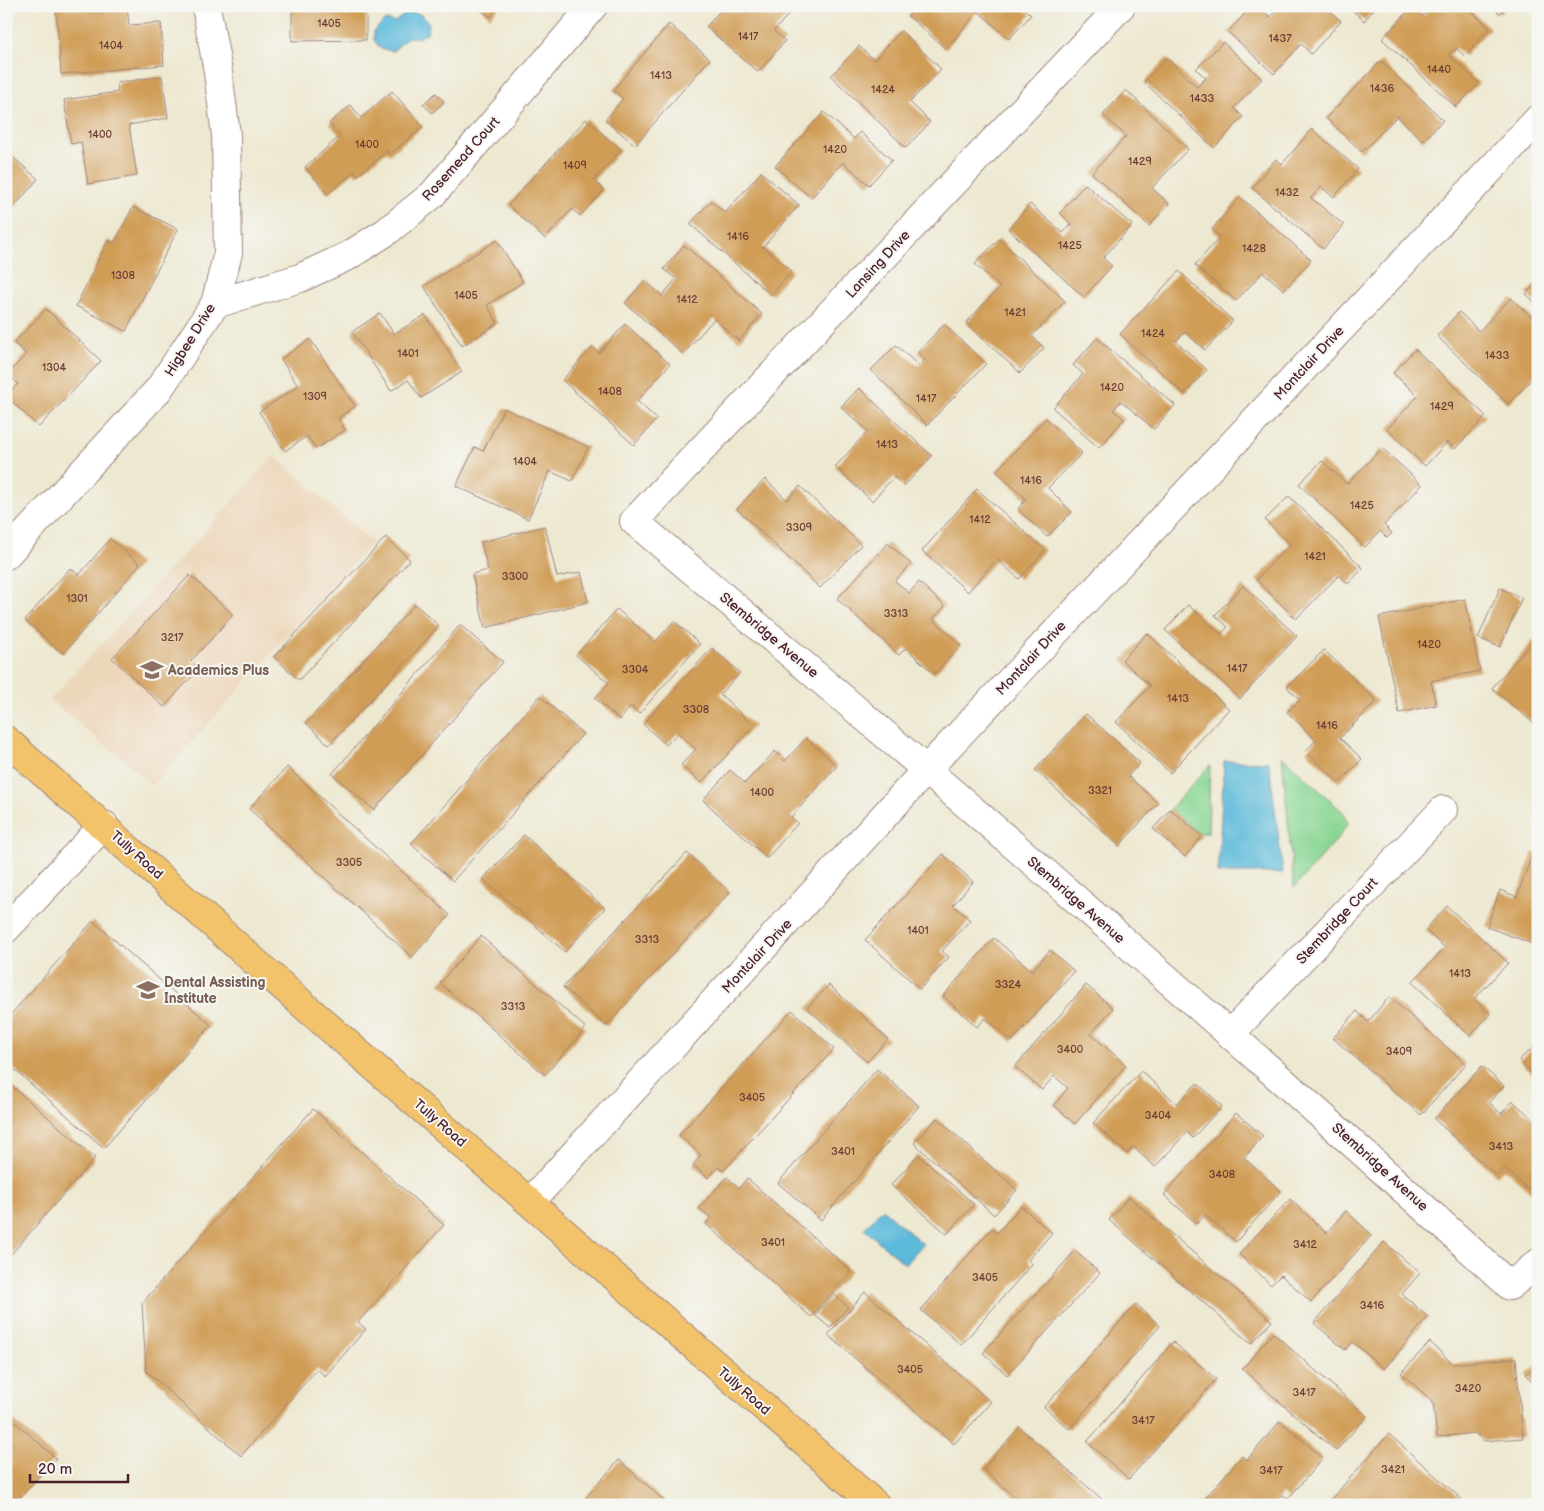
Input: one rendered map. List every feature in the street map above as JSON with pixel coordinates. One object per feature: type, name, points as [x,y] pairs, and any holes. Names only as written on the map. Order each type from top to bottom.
[{"type":"main road","name":"Tully Road","points":[[6,740],[104,825],[308,1009],[876,1505]]},
{"type":"street","name":"Higbee Drive","points":[[6,555],[159,389],[215,304],[228,253],[226,135],[218,72],[206,6]]},
{"type":"street","name":"Rosemead Court","points":[[215,304],[300,278],[348,256],[386,232],[432,195],[593,6]]},
{"type":"street","name":"Lansing Drive","points":[[634,522],[1121,6]]},
{"type":"street","name":"Montclair Drive","points":[[530,1202],[927,769],[1538,119]]},
{"type":"street","name":"Stembridge Avenue","points":[[634,522],[927,769],[1231,1033],[1510,1286],[1538,1262]]},
{"type":"street","name":"Stembridge Court","points":[[1231,1033],[1443,810]]},
{"type":"street","points":[[6,929],[104,825]]},
{"type":"shaded area","points":[[274,456],[372,542],[152,786],[132,767],[50,700]]},
{"type":"green space","points":[[1282,756],[1344,813],[1348,823],[1339,837],[1294,888]]},
{"type":"green space","points":[[1210,765],[1208,833],[1198,833],[1170,809]]},
{"type":"water","points":[[406,13],[417,13],[425,18],[429,24],[428,32],[419,38],[408,37],[393,51],[381,49],[374,40],[374,31],[385,20],[395,22]]},
{"type":"water","points":[[1224,761],[1269,762],[1283,873],[1218,873]]},
{"type":"water","points":[[882,1209],[923,1244],[905,1264],[864,1229]]},
{"type":"building","points":[[56,6],[127,6],[129,25],[161,23],[164,65],[61,74]]},
{"type":"building","points":[[366,6],[366,40],[292,41],[292,7]]},
{"type":"building","points":[[478,6],[500,6],[490,17]]},
{"type":"building","points":[[724,6],[796,6],[774,31],[785,41],[758,72],[706,27]]},
{"type":"building","points":[[916,6],[1021,6],[1031,15],[1009,39],[978,11],[946,49],[908,16]]},
{"type":"building","points":[[1252,6],[1259,6],[1270,17],[1280,6],[1325,6],[1341,21],[1311,54],[1301,44],[1274,74],[1228,32]]},
{"type":"building","points":[[1348,6],[1371,6],[1374,9],[1364,21]]},
{"type":"building","points":[[1432,6],[1466,6],[1490,28],[1465,56],[1456,48],[1449,55],[1479,83],[1456,107],[1382,39],[1412,7],[1423,16]]},
{"type":"building","points":[[1491,6],[1507,6],[1500,14]]},
{"type":"building","points":[[669,24],[710,59],[635,145],[605,120],[623,99],[613,90]]},
{"type":"building","points":[[901,31],[941,69],[910,102],[930,122],[906,148],[831,76],[859,46],[874,60]]},
{"type":"building","points":[[1223,42],[1262,79],[1234,108],[1243,117],[1214,148],[1144,82],[1167,58],[1197,87],[1206,78],[1196,69]]},
{"type":"building","points":[[1381,61],[1443,120],[1423,141],[1397,116],[1362,152],[1326,118]]},
{"type":"building","points":[[162,76],[168,118],[129,125],[137,176],[88,184],[81,142],[71,144],[64,100],[118,92],[117,83]]},
{"type":"building","points":[[1126,90],[1188,149],[1152,188],[1169,204],[1149,226],[1092,173],[1126,136],[1103,115]]},
{"type":"building","points":[[392,91],[423,127],[389,155],[387,151],[357,176],[354,172],[328,194],[305,167],[340,136],[329,123],[351,105],[361,118]]},
{"type":"building","points":[[436,93],[444,102],[432,113],[423,104]]},
{"type":"building","points":[[824,112],[854,139],[860,132],[892,160],[869,185],[843,162],[811,198],[775,166]]},
{"type":"building","points":[[586,119],[621,150],[594,180],[604,190],[580,216],[572,209],[545,239],[508,205]]},
{"type":"building","points":[[1312,129],[1358,169],[1334,197],[1321,187],[1311,198],[1344,225],[1323,249],[1252,188],[1276,159],[1282,164]]},
{"type":"building","points":[[6,151],[38,179],[6,216]]},
{"type":"building","points":[[761,172],[799,205],[763,247],[792,271],[771,295],[690,224],[711,201],[725,213]]},
{"type":"building","points":[[1085,184],[1132,225],[1103,258],[1112,266],[1084,297],[1008,229],[1030,204],[1063,233],[1071,224],[1060,213]]},
{"type":"building","points":[[1240,197],[1311,260],[1284,290],[1263,272],[1236,301],[1195,265],[1220,237],[1212,229]]},
{"type":"building","points":[[133,207],[178,229],[126,331],[76,306],[108,240],[114,243]]},
{"type":"building","points":[[999,239],[1065,301],[1032,336],[1044,348],[1020,373],[966,323],[1000,287],[975,264]]},
{"type":"building","points":[[497,240],[523,282],[487,305],[498,323],[462,346],[424,286]]},
{"type":"building","points":[[684,245],[762,314],[739,341],[714,319],[683,354],[625,303],[645,280],[662,296],[676,279],[664,269]]},
{"type":"building","points":[[1179,271],[1233,321],[1205,350],[1185,332],[1176,341],[1207,370],[1184,394],[1120,334]]},
{"type":"building","points":[[1538,281],[1538,305],[1526,294]]},
{"type":"building","points":[[1511,298],[1538,323],[1538,373],[1508,404],[1437,336],[1459,312],[1479,331]]},
{"type":"building","points":[[46,309],[101,361],[39,427],[6,396],[18,384],[8,374],[26,354],[14,343]]},
{"type":"building","points":[[380,313],[394,334],[425,315],[462,372],[421,398],[408,380],[391,391],[352,332]]},
{"type":"building","points":[[625,324],[670,364],[637,401],[657,419],[634,445],[562,380],[593,347],[599,353]]},
{"type":"building","points":[[944,324],[986,364],[927,425],[871,370],[896,345],[919,366],[925,359],[918,352]]},
{"type":"building","points":[[1097,338],[1175,405],[1154,429],[1121,401],[1113,410],[1124,419],[1099,448],[1053,408],[1083,374],[1073,365]]},
{"type":"building","points":[[310,339],[355,406],[338,418],[345,430],[316,449],[307,436],[285,451],[259,412],[298,386],[281,359]]},
{"type":"building","points":[[1415,349],[1486,416],[1455,449],[1447,442],[1425,466],[1387,429],[1418,396],[1393,373]]},
{"type":"building","points":[[859,388],[932,456],[904,486],[894,477],[872,501],[835,467],[868,431],[841,407]]},
{"type":"building","points":[[504,408],[588,447],[572,481],[550,471],[528,519],[456,486],[475,447],[483,451]]},
{"type":"building","points":[[1046,418],[1082,453],[1048,488],[1072,512],[1047,537],[1018,509],[1026,499],[996,471]]},
{"type":"building","points":[[1382,448],[1422,485],[1384,525],[1392,533],[1387,538],[1380,531],[1365,547],[1299,484],[1322,461],[1347,484]]},
{"type":"building","points":[[765,479],[787,500],[800,486],[861,545],[820,588],[737,509]]},
{"type":"building","points":[[977,489],[1045,550],[1019,579],[997,559],[968,592],[922,551]]},
{"type":"building","points":[[1289,496],[1363,568],[1348,584],[1339,575],[1296,619],[1256,580],[1290,544],[1265,520]]},
{"type":"building","points":[[545,526],[557,577],[581,572],[588,602],[485,628],[472,574],[488,570],[481,542]]},
{"type":"building","points":[[386,537],[410,560],[299,680],[274,657]]},
{"type":"building","points":[[110,539],[140,564],[63,654],[25,620],[70,568],[79,575]]},
{"type":"building","points":[[888,543],[911,564],[895,581],[909,593],[919,582],[945,606],[933,619],[961,645],[934,674],[906,648],[899,655],[837,599]]},
{"type":"building","points":[[190,575],[233,615],[191,661],[199,669],[164,707],[112,658]]},
{"type":"building","points":[[1243,586],[1297,636],[1240,699],[1165,630],[1188,605],[1221,634],[1228,627],[1215,615]]},
{"type":"building","points":[[1500,588],[1522,598],[1500,647],[1478,638]]},
{"type":"building","points":[[1465,599],[1480,671],[1431,681],[1436,705],[1399,713],[1379,617]]},
{"type":"building","points":[[415,604],[439,626],[329,745],[306,723]]},
{"type":"building","points":[[617,609],[655,642],[674,621],[700,644],[639,714],[631,706],[620,720],[595,698],[609,683],[576,655]]},
{"type":"building","points":[[460,625],[503,662],[374,810],[332,774]]},
{"type":"building","points":[[1147,633],[1229,709],[1170,773],[1116,722],[1150,686],[1122,660]]},
{"type":"building","points":[[1538,635],[1538,727],[1492,688]]},
{"type":"building","points":[[712,648],[740,673],[720,694],[754,726],[701,783],[681,765],[696,749],[678,733],[666,745],[643,724]]},
{"type":"building","points":[[1324,650],[1377,701],[1340,738],[1362,759],[1339,783],[1306,751],[1316,740],[1287,712],[1300,700],[1287,687]]},
{"type":"building","points":[[540,696],[583,734],[453,881],[411,844]]},
{"type":"building","points":[[1086,714],[1140,763],[1128,776],[1158,803],[1119,846],[1035,770]]},
{"type":"building","points":[[806,738],[837,766],[791,817],[798,823],[767,858],[703,800],[730,770],[745,783],[775,751],[785,761]]},
{"type":"building","points":[[287,767],[450,915],[412,957],[249,809]]},
{"type":"building","points":[[1170,809],[1202,836],[1185,857],[1153,829]]},
{"type":"building","points":[[524,835],[605,908],[565,952],[483,879]]},
{"type":"building","points":[[1533,852],[1538,854],[1538,946],[1487,927],[1500,890],[1517,897]]},
{"type":"building","points":[[687,853],[730,892],[606,1026],[563,987]]},
{"type":"building","points":[[943,854],[973,882],[953,905],[970,920],[942,951],[949,957],[920,989],[865,940]]},
{"type":"building","points":[[1447,906],[1508,963],[1474,999],[1490,1014],[1470,1036],[1412,982],[1445,948],[1425,930]]},
{"type":"building","points":[[93,921],[211,1025],[104,1148],[6,1062],[6,1020]]},
{"type":"building","points":[[481,936],[586,1028],[545,1075],[440,983]]},
{"type":"building","points":[[994,938],[1032,971],[1050,950],[1074,971],[1012,1041],[985,1018],[977,1027],[943,996]]},
{"type":"building","points":[[829,985],[888,1039],[867,1062],[807,1008]]},
{"type":"building","points":[[1086,985],[1113,1008],[1091,1034],[1126,1065],[1075,1124],[1054,1105],[1068,1088],[1054,1076],[1042,1090],[1015,1067]]},
{"type":"building","points":[[1389,997],[1466,1064],[1421,1115],[1333,1038],[1357,1011],[1368,1022]]},
{"type":"building","points":[[792,1010],[834,1049],[723,1171],[718,1167],[708,1178],[693,1165],[701,1155],[679,1135]]},
{"type":"building","points":[[1538,1044],[1538,1080],[1519,1060]]},
{"type":"building","points":[[1482,1066],[1504,1086],[1489,1102],[1501,1114],[1513,1101],[1538,1124],[1538,1188],[1533,1194],[1504,1168],[1497,1176],[1434,1119]]},
{"type":"building","points":[[877,1069],[919,1106],[821,1220],[778,1183]]},
{"type":"building","points":[[1141,1071],[1177,1104],[1197,1083],[1222,1106],[1193,1138],[1187,1132],[1155,1167],[1133,1147],[1127,1154],[1093,1123]]},
{"type":"building","points":[[6,1081],[95,1158],[6,1260]]},
{"type":"building","points":[[313,1109],[444,1225],[358,1322],[366,1329],[325,1376],[317,1369],[241,1456],[146,1371],[142,1303]]},
{"type":"building","points":[[1236,1113],[1263,1136],[1244,1158],[1281,1191],[1236,1242],[1205,1215],[1197,1224],[1164,1195]]},
{"type":"building","points":[[937,1118],[1017,1190],[994,1215],[914,1143]]},
{"type":"building","points":[[918,1155],[974,1204],[947,1234],[891,1185]]},
{"type":"building","points":[[727,1177],[739,1188],[747,1178],[851,1271],[811,1317],[706,1224],[711,1218],[699,1208]]},
{"type":"building","points":[[1129,1197],[1272,1321],[1251,1344],[1109,1220]]},
{"type":"building","points":[[1290,1199],[1326,1233],[1346,1211],[1372,1235],[1311,1302],[1281,1275],[1271,1285],[1239,1254]]},
{"type":"building","points":[[1021,1206],[1052,1233],[1028,1260],[1032,1264],[961,1345],[921,1310],[992,1228],[997,1233]]},
{"type":"building","points":[[1384,1242],[1420,1273],[1402,1294],[1428,1317],[1384,1369],[1353,1342],[1345,1350],[1314,1323]]},
{"type":"building","points":[[1075,1251],[1100,1273],[1007,1375],[983,1353]]},
{"type":"building","points":[[865,1292],[991,1402],[954,1444],[828,1335]]},
{"type":"building","points":[[834,1294],[848,1307],[830,1328],[815,1315]]},
{"type":"building","points":[[1136,1304],[1160,1326],[1069,1429],[1044,1407]]},
{"type":"building","points":[[1273,1333],[1367,1416],[1336,1451],[1242,1369]]},
{"type":"building","points":[[1173,1342],[1216,1379],[1129,1479],[1087,1442]]},
{"type":"building","points":[[1430,1342],[1453,1364],[1516,1358],[1523,1438],[1484,1441],[1475,1433],[1437,1437],[1433,1402],[1401,1373]]},
{"type":"building","points":[[1538,1364],[1538,1389],[1526,1374]]},
{"type":"building","points":[[6,1414],[56,1458],[13,1505],[6,1505]]},
{"type":"building","points":[[1280,1421],[1323,1458],[1288,1499],[1282,1494],[1272,1505],[1199,1505],[1242,1456],[1247,1460]]},
{"type":"building","points":[[1019,1427],[1104,1501],[1101,1505],[1024,1505],[983,1469]]},
{"type":"building","points":[[1389,1434],[1468,1505],[1326,1505]]},
{"type":"building","points":[[619,1460],[669,1505],[579,1505]]},
{"type":"place","name":"Academics Plus","points":[[152,670]]},
{"type":"place","name":"Dental Assisting Institute","points":[[148,990]]}]
